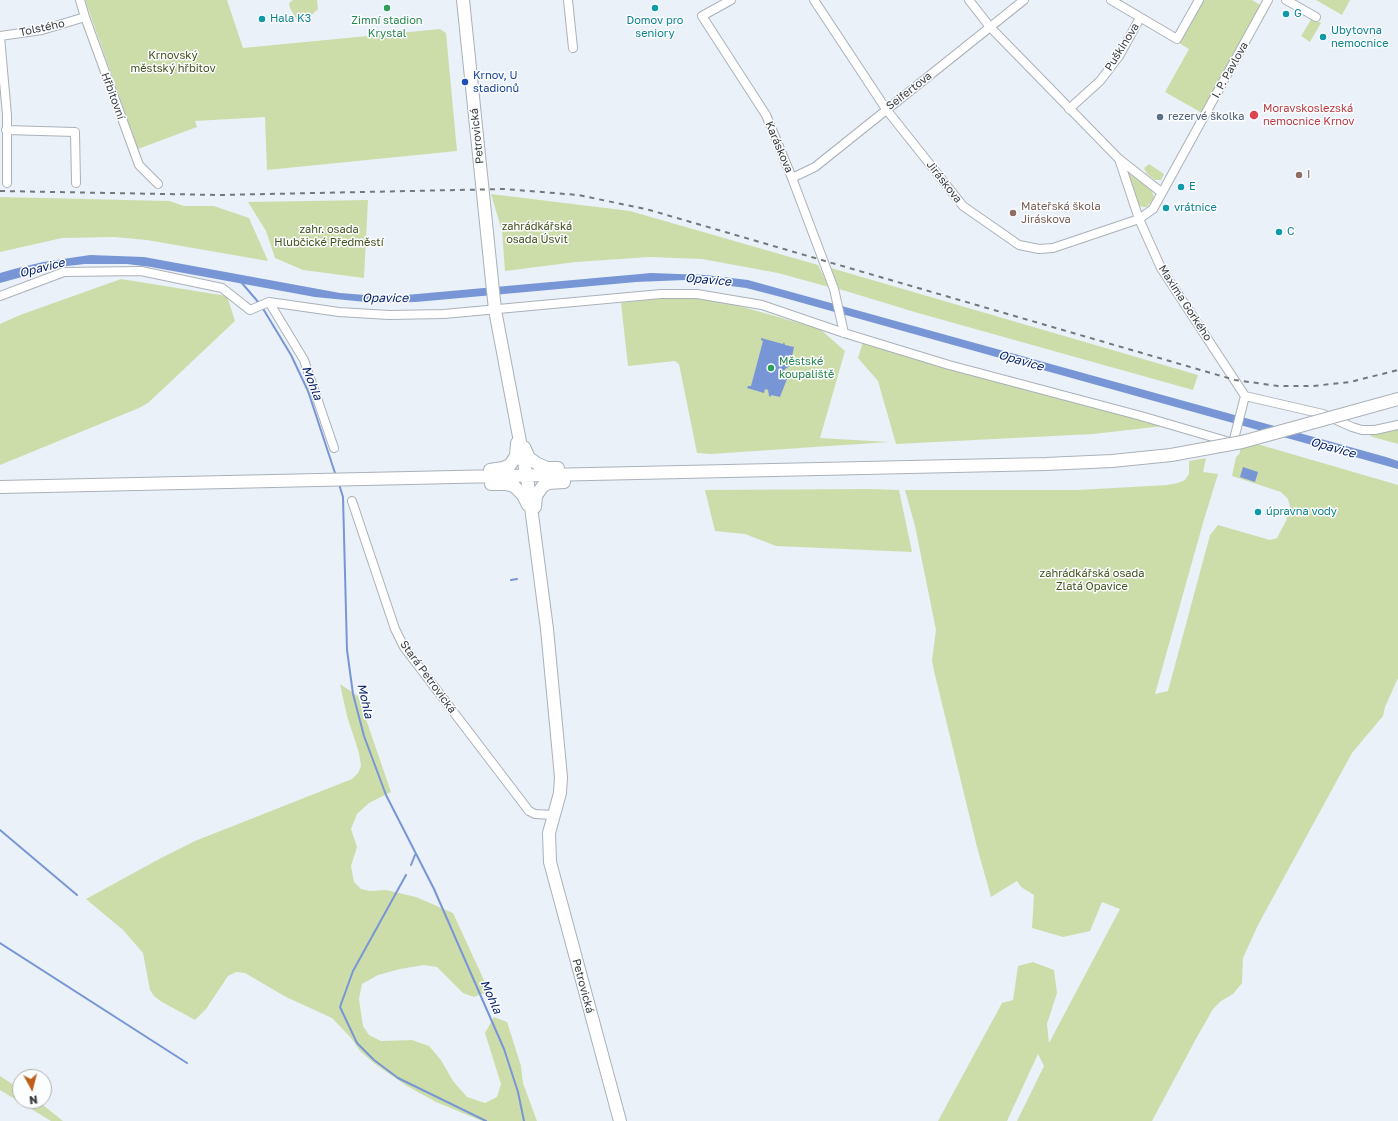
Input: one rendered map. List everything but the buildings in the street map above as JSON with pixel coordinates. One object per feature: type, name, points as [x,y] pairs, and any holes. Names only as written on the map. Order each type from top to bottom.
[{"type":"main road","name":"Petrovická","points":[[463,0],[495,308],[515,418]]},
{"type":"main road","points":[[0,487],[1117,461],[1171,455],[1250,440],[1398,399]]},
{"type":"main road","points":[[515,418],[526,453],[532,461],[540,466],[547,468],[586,467],[653,472]]},
{"type":"main road","points":[[515,418],[527,475],[536,533]]},
{"type":"main road","points":[[385,478],[440,471],[495,469],[506,467],[513,462],[517,452],[515,418]]},
{"type":"main road","points":[[536,533],[535,499],[539,489],[545,485],[556,482],[602,481],[653,472]]},
{"type":"main road","points":[[385,478],[438,484],[510,485],[518,490],[525,498],[536,533]]},
{"type":"main road","name":"Petrovická","points":[[536,533],[546,616],[560,777],[560,793],[549,833],[548,851],[620,1121]]},
{"type":"street","name":"Hřbitovní","points":[[80,0],[84,18],[139,165],[158,184]]},
{"type":"street","points":[[568,0],[573,48]]},
{"type":"street","name":"Karáskova","points":[[731,0],[702,16],[766,115],[792,178],[834,290],[843,329]]},
{"type":"street","name":"Jiráskova","points":[[814,0],[886,108],[963,206],[1019,246],[1039,249],[1053,248],[1139,219]]},
{"type":"street","name":"Maxima Gorkého","points":[[969,0],[990,27],[1119,160],[1161,192]]},
{"type":"street","name":"Seifertova","points":[[792,178],[814,167],[886,108],[1024,0]]},
{"type":"street","points":[[1110,0],[1177,39],[1199,0]]},
{"type":"street","name":"I. P. Pavlova","points":[[1139,219],[1153,209],[1268,0]]},
{"type":"street","points":[[1286,0],[1316,17]]},
{"type":"street","name":"Tolstého","points":[[0,36],[42,30],[84,18]]},
{"type":"street","name":"Puškinova","points":[[1069,109],[1104,75],[1119,56],[1140,18]]},
{"type":"street","points":[[0,36],[7,115],[7,183]]},
{"type":"street","points":[[6,130],[75,132],[76,183]]},
{"type":"street","name":"Maxima Gorkého","points":[[1119,160],[1139,219],[1161,268],[1245,396]]},
{"type":"street","points":[[0,296],[64,272],[141,271],[222,288],[250,310],[267,303],[339,312],[389,315],[495,308],[647,295],[697,294],[762,305],[843,329],[949,365],[1141,416],[1233,443],[1245,396],[1323,414],[1362,430],[1375,430],[1398,424]]},
{"type":"street","points":[[267,303],[304,360],[334,448]]},
{"type":"street","name":"Stará Petrovická","points":[[352,501],[395,629],[404,647],[529,811],[535,814],[553,815]]},
{"type":"green space","name":"Krnovský městský hřbitov","points":[[85,0],[227,0],[243,48],[440,29],[446,33],[457,151],[267,170],[265,117],[195,121],[197,127],[138,149]]},
{"type":"green space","points":[[293,0],[317,0],[318,9],[305,21],[298,22],[290,8],[289,3]]},
{"type":"green space","points":[[1203,0],[1252,0],[1262,6],[1202,113],[1165,92],[1189,49],[1179,43]]},
{"type":"green space","points":[[1316,0],[1350,0],[1342,15]]},
{"type":"green space","points":[[1312,18],[1321,23],[1310,42],[1301,36]]},
{"type":"green space","points":[[1149,164],[1164,174],[1161,180],[1155,180],[1147,174],[1144,168]]},
{"type":"green space","points":[[1127,172],[1152,190],[1154,198],[1147,207],[1142,207],[1136,203]]},
{"type":"green space","name":"zahrádkářská osada Úsvit","points":[[491,194],[630,211],[818,265],[829,287],[778,273],[702,259],[649,257],[576,262],[505,271],[502,231]]},
{"type":"green space","points":[[0,197],[169,201],[184,206],[214,206],[249,218],[268,261],[147,240],[114,237],[62,238],[0,252]]},
{"type":"green space","name":"zahr. osada Hlubčické Předměstí","points":[[368,200],[364,278],[303,270],[275,258],[266,231],[248,202]]},
{"type":"green space","points":[[831,268],[1198,375],[1193,390],[918,313],[839,289]]},
{"type":"green space","points":[[121,279],[227,296],[235,321],[148,403],[0,465],[0,324],[20,315]]},
{"type":"green space","name":"Městské koupaliště","points":[[676,296],[729,303],[820,329],[845,351],[820,438],[889,442],[711,454],[697,453],[679,364],[675,361],[628,366],[621,303]]},
{"type":"green space","points":[[863,342],[1164,426],[1093,434],[896,444],[878,381],[858,358]]},
{"type":"green space","points":[[1398,428],[1398,444],[1369,436]]},
{"type":"green space","name":"zahrádkářská osada Zlatá Opavice","points":[[1240,439],[1398,485],[1398,678],[1385,707],[1383,716],[1352,753],[1258,925],[1243,958],[1242,983],[1233,994],[1221,1001],[1213,1009],[1152,1121],[1017,1121],[1044,1066],[1038,1054],[1007,1121],[938,1121],[1002,1003],[1013,1000],[1018,966],[1033,962],[1054,970],[1057,993],[1047,1024],[1049,1043],[1120,909],[1102,902],[1090,931],[1063,937],[1032,928],[1034,895],[1021,887],[1017,881],[991,897],[977,847],[934,671],[932,660],[936,630],[915,526],[905,490],[1078,490],[1167,485],[1185,480],[1189,474],[1189,461],[1206,458],[1203,472],[1218,474],[1155,694],[1168,691],[1210,535],[1218,525],[1270,540],[1277,538],[1286,521],[1290,507],[1288,499],[1281,492],[1232,476],[1236,457],[1240,453]]},
{"type":"green space","points":[[705,490],[899,490],[912,552],[776,546],[745,534],[715,531]]},
{"type":"green space","points":[[340,684],[358,696],[391,792],[369,803],[357,814],[351,829],[357,847],[351,866],[354,882],[361,889],[370,891],[386,890],[416,897],[453,913],[489,991],[474,997],[463,993],[437,967],[424,965],[378,975],[362,984],[359,999],[363,1026],[369,1035],[381,1041],[412,1040],[429,1046],[441,1060],[453,1081],[467,1097],[485,1103],[497,1097],[501,1084],[485,1033],[494,1017],[507,1022],[521,1066],[523,1083],[537,1121],[482,1121],[436,1102],[407,1086],[375,1064],[360,1051],[351,1038],[332,1018],[286,997],[245,973],[236,972],[228,976],[206,1009],[195,1020],[154,996],[150,990],[143,953],[123,930],[86,899],[195,841],[352,779],[358,773],[361,766],[359,753],[347,716]]},
{"type":"green space","points":[[0,1076],[12,1084],[12,1097],[0,1090]]},
{"type":"green space","points":[[31,1109],[48,1109],[63,1121],[51,1121]]},
{"type":"water","name":"Opavice","points":[[90,255],[144,257],[340,293],[365,295],[406,295],[651,273],[706,275],[748,280],[1386,457],[1398,461],[1398,469],[746,288],[685,280],[636,282],[416,302],[376,303],[315,297],[127,264],[85,264],[58,267],[0,283],[0,273],[43,262]]},
{"type":"water","name":"Městské koupaliště","points":[[761,338],[783,344],[784,342],[785,345],[794,347],[790,366],[785,369],[783,376],[787,379],[780,397],[769,396],[768,390],[765,389],[764,393],[747,388],[748,386],[751,386],[763,341]]},
{"type":"water","points":[[1243,467],[1258,472],[1255,482],[1240,477]]},
{"type":"waterway","name":"Mohla","points":[[241,282],[259,303]]},
{"type":"waterway","name":"Mohla","points":[[262,307],[291,355],[308,391],[336,476]]},
{"type":"waterway","name":"Mohla","points":[[339,484],[343,497],[347,650],[353,694],[364,736],[386,795],[434,889],[504,1049],[518,1092],[524,1121]]},
{"type":"waterway","points":[[511,580],[517,579]]},
{"type":"waterway","points":[[0,830],[77,895]]},
{"type":"waterway","points":[[411,865],[415,855]]},
{"type":"waterway","points":[[406,875],[353,971],[340,1007],[357,1043],[374,1060],[398,1078],[486,1121]]},
{"type":"waterway","points":[[0,943],[187,1063]]},
{"type":"railway","points":[[0,191],[220,195],[505,189],[578,195],[646,209],[1235,380],[1278,386],[1313,386],[1350,382],[1398,370]]},
{"type":"place","name":"Zimní stadion Krystal","points":[[387,8]]},
{"type":"place","name":"Domov pro seniory","points":[[655,8]]},
{"type":"place","name":"G","points":[[1286,14]]},
{"type":"place","name":"Hala K3","points":[[262,19]]},
{"type":"place","name":"Ubytovna nemocnice","points":[[1323,37]]},
{"type":"place","name":"Krnov, U stadionů","points":[[465,82]]},
{"type":"place","name":"Moravskoslezská nemocnice Krnov","points":[[1254,115]]},
{"type":"place","name":"rezervé školka","points":[[1160,117]]},
{"type":"place","name":"I","points":[[1299,175]]},
{"type":"place","name":"E","points":[[1181,187]]},
{"type":"place","name":"vrátnice","points":[[1166,208]]},
{"type":"place","name":"Mateřská škola Jiráskova","points":[[1013,213]]},
{"type":"place","name":"C","points":[[1279,232]]},
{"type":"place","name":"Městské koupaliště","points":[[771,368]]},
{"type":"place","name":"úpravna vody","points":[[1258,512]]}]
